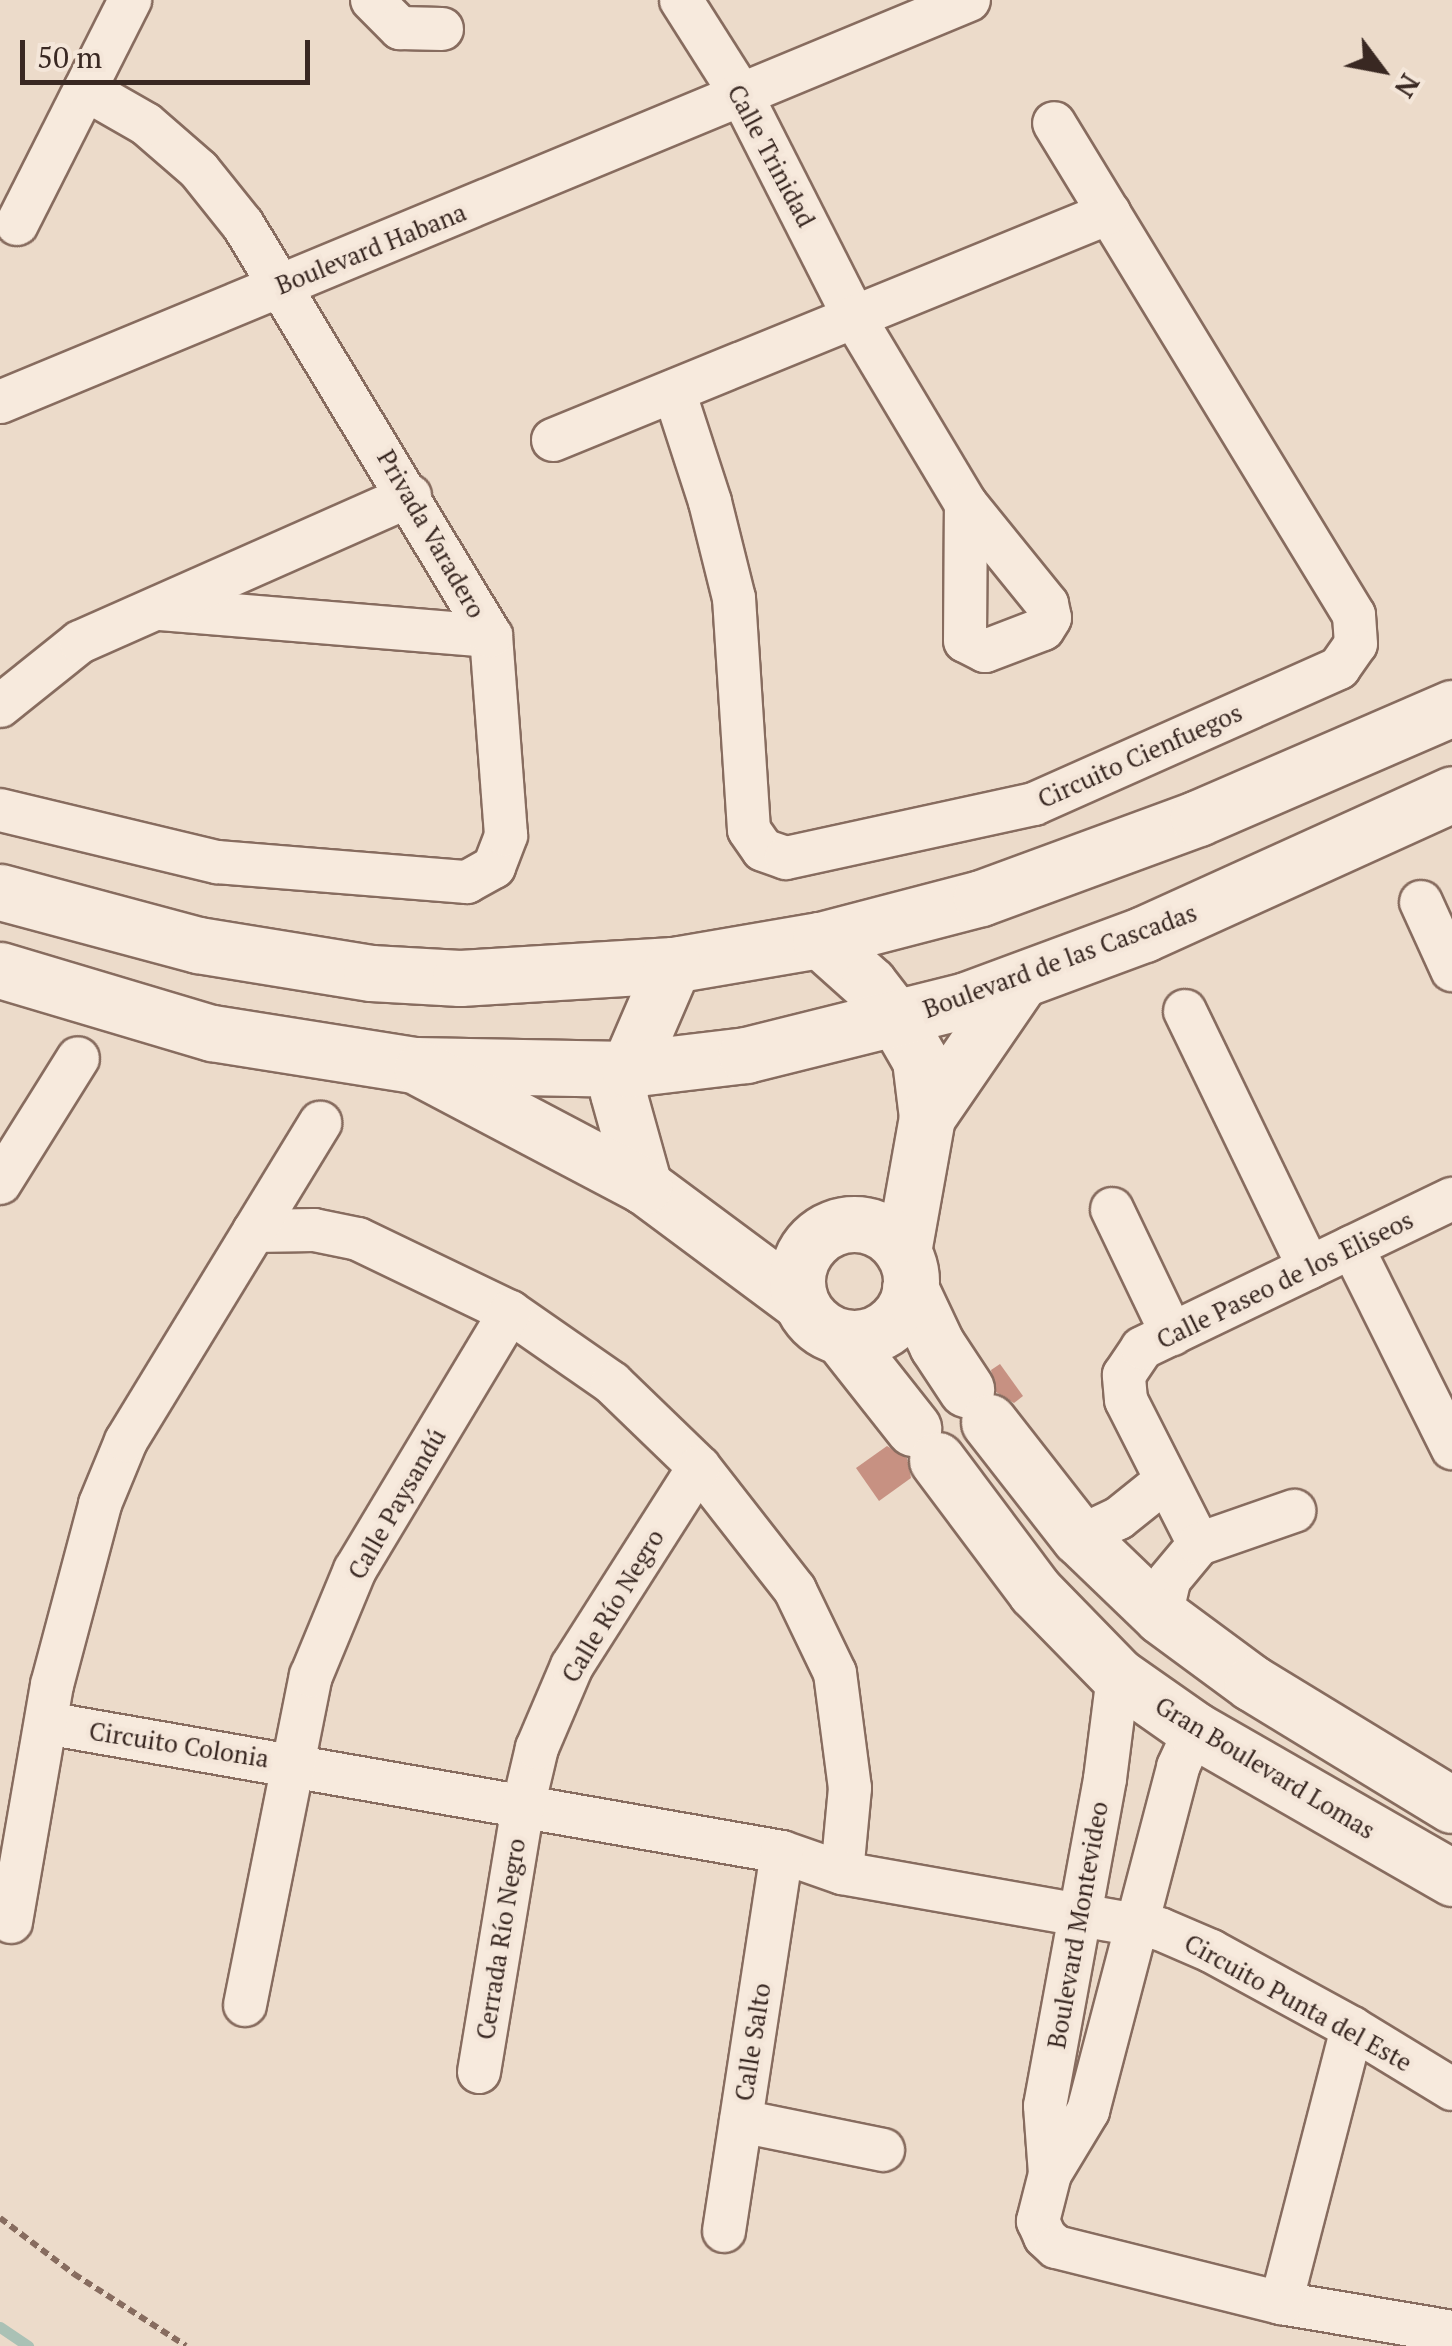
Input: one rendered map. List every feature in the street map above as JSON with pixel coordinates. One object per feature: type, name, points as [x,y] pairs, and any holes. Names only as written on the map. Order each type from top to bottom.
[{"type":"main road","points":[[0,892],[198,946],[371,973],[460,978],[673,965],[820,940],[981,898],[1116,851],[1452,708]]},
{"type":"main road","name":"Boulevard de las Cascadas","points":[[0,970],[212,1032],[414,1065],[629,1070],[746,1054],[898,1020],[1020,981],[1144,934],[1452,794]]},
{"type":"main road","points":[[414,1065],[644,1186],[800,1301],[824,1330],[842,1338],[862,1339],[880,1333],[905,1306],[927,1117],[920,1060],[898,1020],[869,984],[820,940]]},
{"type":"main road","points":[[644,1186],[618,1094],[673,965]]},
{"type":"main road","points":[[927,1117],[1020,981]]},
{"type":"main road","points":[[800,1301],[796,1282],[799,1263],[821,1234],[857,1224],[876,1228],[907,1270],[937,1345],[977,1405],[1066,1522],[1161,1616],[1252,1682],[1452,1805]]},
{"type":"main road","name":"Gran Boulevard Lomas","points":[[842,1338],[998,1546],[1118,1676],[1194,1730],[1452,1878]]},
{"type":"main road","points":[[998,1546],[1066,1522]]},
{"type":"main road","points":[[1318,1801],[1352,1743]]},
{"type":"street","points":[[17,224],[130,0]]},
{"type":"street","points":[[372,0],[400,28],[442,29]]},
{"type":"street","name":"Calle Trinidad","points":[[680,0],[742,96],[854,317],[966,504]]},
{"type":"street","name":"Boulevard Habana","points":[[0,402],[969,0]]},
{"type":"street","name":"Privada Varadero","points":[[0,810],[216,862],[467,882],[494,867],[506,834],[490,636],[410,496],[243,225],[199,170],[146,124],[85,89]]},
{"type":"street","name":"Circuito Cienfuegos","points":[[674,391],[710,502],[734,598],[750,830],[763,850],[786,858],[1034,804],[1339,668],[1356,644],[1354,615],[1054,123]]},
{"type":"street","points":[[553,440],[1109,213]]},
{"type":"street","points":[[0,706],[80,642],[410,496]]},
{"type":"street","points":[[155,608],[490,636]]},
{"type":"street","points":[[1421,902],[1452,970]]},
{"type":"street","points":[[1186,1011],[1309,1268]]},
{"type":"street","points":[[0,1183],[78,1058]]},
{"type":"street","points":[[11,1922],[46,1724],[100,1504],[126,1441],[320,1123]]},
{"type":"street","name":"Calle Paseo de los Eliseos","points":[[1199,1544],[1126,1400],[1124,1375],[1142,1348],[1452,1200]]},
{"type":"street","points":[[1112,1209],[1172,1334]]},
{"type":"street","points":[[254,1231],[314,1230],[358,1239],[510,1312],[612,1384],[699,1467],[795,1590],[835,1674],[850,1788],[842,1873]]},
{"type":"street","points":[[1352,1247],[1452,1448]]},
{"type":"street","name":"Calle Paysandú","points":[[246,2005],[311,1676],[355,1570],[510,1312]]},
{"type":"street","name":"Calle Río Negro","points":[[523,1807],[537,1748],[572,1666],[699,1467]]},
{"type":"street","points":[[1066,1522],[1119,1518],[1165,1481]]},
{"type":"street","points":[[1161,1616],[1169,1580],[1199,1544],[1294,1511]]},
{"type":"street","name":"Boulevard Montevideo","points":[[1050,2174],[1045,2106],[1082,1914],[1118,1676]]},
{"type":"street","name":"Circuito Colonia","points":[[46,1724],[782,1852],[842,1873],[1082,1914]]},
{"type":"street","name":"Boulevard Montevideo","points":[[1194,1730],[1178,1767],[1088,2111],[1050,2174],[1038,2222],[1045,2237],[1056,2247],[1280,2303]]},
{"type":"street","name":"Cerrada Río Negro","points":[[479,2072],[523,1807]]},
{"type":"street","name":"Calle Salto","points":[[724,2231],[782,1852]]},
{"type":"street","name":"Circuito Punta del Este","points":[[1082,1914],[1139,1924],[1211,1951],[1352,2028],[1452,2089]]},
{"type":"street","points":[[1352,2028],[1280,2303],[1452,2332]]},
{"type":"street","points":[[741,2121],[883,2150]]},
{"type":"path","points":[[0,2218],[107,2296],[186,2346]]},
{"type":"building","points":[[1000,1364],[1023,1396],[1014,1403],[996,1392],[991,1370]]},
{"type":"building","points":[[887,1446],[907,1458],[911,1478],[879,1501],[856,1468]]},
{"type":"waterway","points":[[0,2327],[28,2346]]}]
